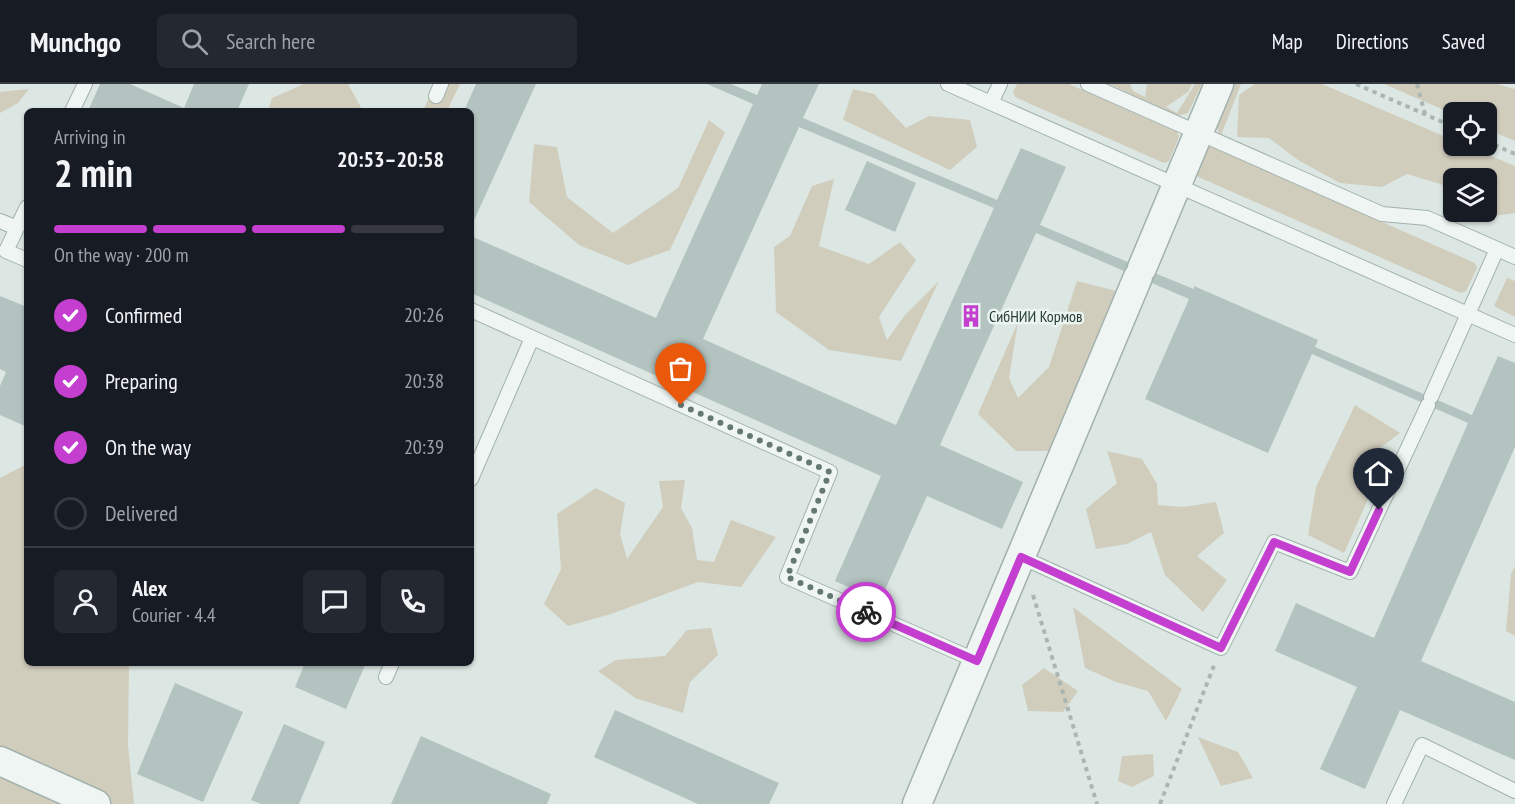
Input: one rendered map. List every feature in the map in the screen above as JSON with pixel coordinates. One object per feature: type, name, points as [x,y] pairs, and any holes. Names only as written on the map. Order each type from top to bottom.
[{"type":"street","points":[[917,804],[1219,84]]},
{"type":"street","points":[[0,761],[96,804]]},
{"type":"lane","points":[[73,108],[85,84]]},
{"type":"lane","points":[[948,84],[1515,335]]},
{"type":"lane","points":[[991,103],[1000,84]]},
{"type":"lane","points":[[1088,84],[1382,214],[1427,218],[1515,257]]},
{"type":"lane","points":[[24,213],[6,251],[24,259]]},
{"type":"lane","points":[[0,221],[17,228]]},
{"type":"lane","points":[[1021,557],[1221,648],[1274,542],[1350,572],[1470,315],[1497,249]]},
{"type":"lane","points":[[474,311],[830,472],[787,577],[977,661]]},
{"type":"lane","points":[[474,464],[532,338]]},
{"type":"lane","points":[[386,677],[391,666]]},
{"type":"lane","points":[[1394,804],[1422,745],[1515,791]]},
{"type":"path","points":[[1356,84],[1443,122]]},
{"type":"path","points":[[1418,84],[1425,115]]},
{"type":"path","points":[[1497,146],[1515,154]]},
{"type":"path","points":[[1021,557],[1097,804]]},
{"type":"path","points":[[1160,804],[1221,648]]},
{"type":"shaded area","points":[[304,84],[348,84],[361,108],[269,108],[272,98]]},
{"type":"shaded area","points":[[435,84],[460,84],[448,108],[424,108]]},
{"type":"shaded area","points":[[1017,84],[1069,84],[1177,132],[1179,137],[1169,161],[1164,163],[1015,97],[1013,92]]},
{"type":"shaded area","points":[[1109,84],[1130,84],[1133,91],[1145,97],[1147,84],[1192,84],[1188,92],[1166,107],[1177,113],[1195,84],[1202,84],[1188,113],[1178,116]]},
{"type":"shaded area","points":[[1234,84],[1241,84],[1220,138],[1216,122]]},
{"type":"shaded area","points":[[1255,84],[1322,84],[1443,136],[1443,156],[1491,156],[1515,166],[1515,213],[1497,216],[1497,168],[1443,168],[1443,185],[1407,174],[1382,187],[1340,183],[1298,160],[1269,138],[1237,137],[1239,95]]},
{"type":"shaded area","points":[[1384,84],[1497,84],[1515,89],[1515,141],[1497,133],[1497,102],[1443,102],[1443,110]]},
{"type":"shaded area","points":[[29,89],[18,103],[0,113],[0,92]]},
{"type":"shaded area","points":[[853,89],[874,94],[906,128],[929,116],[970,120],[977,147],[950,170],[843,120]]},
{"type":"shaded area","points":[[709,120],[725,132],[670,250],[628,265],[579,245],[529,202],[534,144],[557,147],[567,197],[613,233],[678,188]]},
{"type":"shaded area","points":[[1208,145],[1475,263],[1477,268],[1466,291],[1461,293],[1194,175]]},
{"type":"shaded area","points":[[834,179],[819,246],[869,264],[900,242],[916,260],[879,317],[887,340],[905,315],[939,281],[901,361],[829,350],[776,312],[774,247],[790,236],[812,186]]},
{"type":"shaded area","points":[[1507,278],[1515,281],[1515,317],[1494,306]]},
{"type":"shaded area","points":[[1077,281],[1116,291],[1049,451],[1016,451],[978,414],[1018,322],[1009,378],[1018,398],[1049,367]]},
{"type":"shaded area","points":[[1355,405],[1400,433],[1380,448],[1381,470],[1344,553],[1308,535],[1316,487]]},
{"type":"shaded area","points":[[1107,451],[1142,459],[1157,484],[1158,505],[1183,507],[1216,502],[1224,533],[1197,556],[1227,580],[1203,612],[1165,575],[1151,532],[1127,544],[1096,549],[1086,509],[1117,483]]},
{"type":"shaded area","points":[[24,466],[24,666],[129,666],[128,745],[134,804],[0,804],[0,478]]},
{"type":"shaded area","points":[[685,480],[681,508],[692,528],[697,560],[714,562],[731,520],[776,537],[741,587],[698,582],[611,614],[568,626],[544,604],[561,569],[557,514],[596,488],[625,503],[620,534],[627,559],[663,507],[659,481]]},
{"type":"shaded area","points":[[1515,566],[1515,636],[1506,631],[1511,574]]},
{"type":"shaded area","points":[[1073,607],[1182,689],[1166,721],[1148,691],[1116,682],[1085,668]]},
{"type":"shaded area","points":[[711,628],[718,655],[690,682],[683,713],[635,698],[598,671],[616,660],[665,656],[687,630]]},
{"type":"shaded area","points":[[1044,668],[1078,691],[1063,712],[1028,711],[1022,685]]},
{"type":"shaded area","points":[[1198,737],[1238,752],[1253,778],[1221,786]]},
{"type":"shaded area","points":[[1153,754],[1154,776],[1132,787],[1118,781],[1122,756]]},
{"type":"building","points":[[100,84],[130,84],[184,108],[89,108]]},
{"type":"building","points":[[194,84],[249,84],[238,108],[184,108]]},
{"type":"building","points":[[476,84],[536,84],[474,220],[474,108],[465,108]]},
{"type":"building","points":[[707,84],[731,84],[757,95],[762,84],[819,84],[803,118],[997,200],[1021,148],[1066,167],[1040,225],[1194,289],[1194,286],[1318,340],[1315,347],[1472,415],[1498,356],[1515,363],[1515,447],[1421,661],[1515,702],[1515,760],[1400,710],[1365,789],[1320,769],[1357,687],[1275,651],[1296,603],[1374,638],[1468,423],[1312,354],[1268,453],[1145,399],[1189,299],[1036,233],[940,445],[1023,482],[1002,529],[927,496],[880,601],[835,581],[881,476],[474,294],[474,237],[656,318],[753,104]],"holes":[[[799,127],[994,208],[896,425],[703,339]]]},
{"type":"building","points":[[867,161],[916,183],[895,232],[845,210]]},
{"type":"building","points":[[0,296],[24,306],[24,426],[0,415],[0,386],[6,372],[0,369]]},
{"type":"building","points":[[304,666],[365,666],[346,709],[295,687]]},
{"type":"building","points":[[175,683],[243,712],[203,802],[137,774]]},
{"type":"building","points":[[615,710],[779,783],[769,804],[698,804],[594,757]]},
{"type":"building","points":[[284,724],[325,742],[299,804],[261,804],[251,800]]},
{"type":"building","points":[[421,736],[551,794],[547,804],[391,804]]},
{"type":"way so far","points":[[681,405],[830,472],[787,577],[866,612]]},
{"type":"place","name":"СибНИИ Кормов","points":[[971,316]]},
{"type":"route","points":[[866,612],[977,661],[1021,557],[1221,648],[1274,542],[1350,572],[1379,510]]}]
